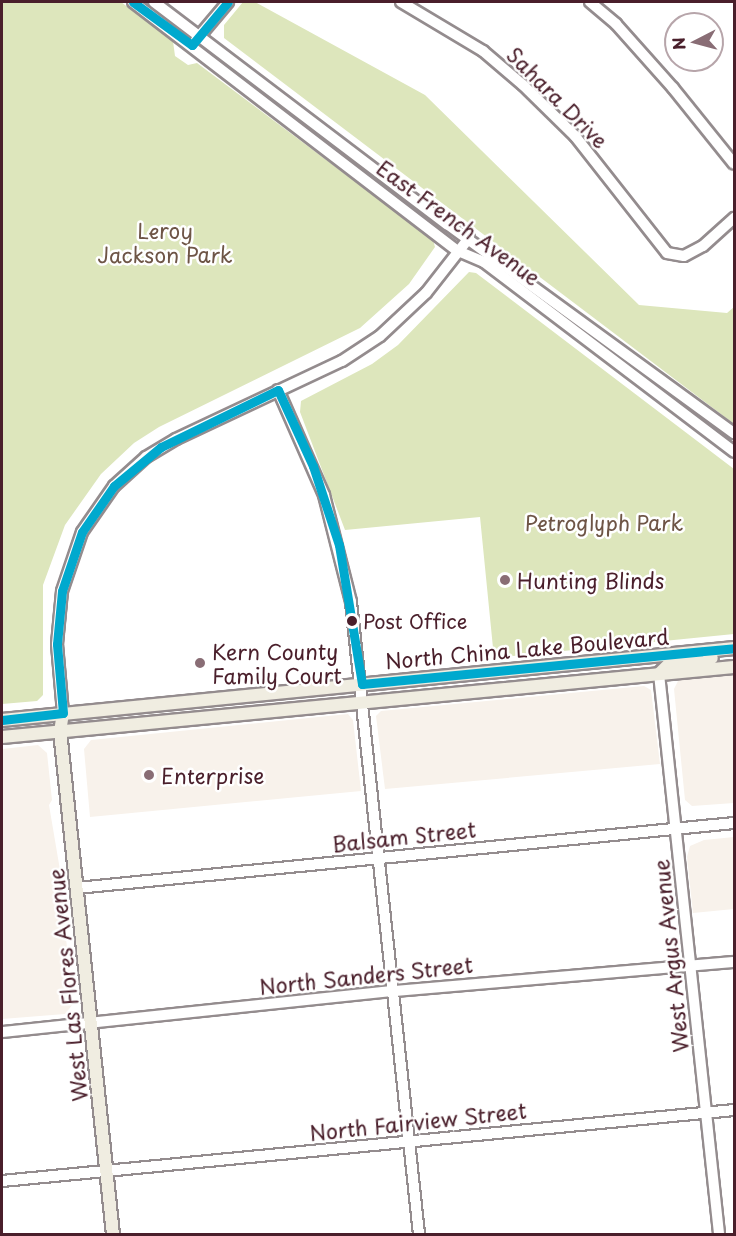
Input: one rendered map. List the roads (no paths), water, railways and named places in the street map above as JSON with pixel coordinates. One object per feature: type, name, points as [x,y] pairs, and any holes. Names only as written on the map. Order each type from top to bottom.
[{"type":"main road","name":"North China Lake Boulevard","points":[[2,720],[735,648]]},
{"type":"main road","points":[[659,674],[670,663],[735,655]]},
{"type":"main road","name":"North China Lake Boulevard","points":[[2,737],[735,667]]},
{"type":"main road","name":"West Las Flores Avenue","points":[[63,713],[60,731],[113,1234]]},
{"type":"street","name":"East French Avenue","points":[[134,2],[174,33],[196,40],[735,433]]},
{"type":"street","name":"East French Avenue","points":[[154,2],[196,40],[458,251],[484,262],[735,452]]},
{"type":"street","points":[[196,40],[228,2]]},
{"type":"street","name":"Sahara Drive","points":[[401,2],[483,51],[523,85],[575,136],[663,248],[672,256],[684,256],[703,246],[735,218]]},
{"type":"street","points":[[590,2],[623,32],[735,164]]},
{"type":"street","points":[[63,713],[59,608],[76,546],[99,505],[129,471],[161,447],[342,361],[380,336],[426,293],[469,238]]},
{"type":"street","points":[[278,390],[313,466],[339,544],[362,684],[419,1234]]},
{"type":"street","name":"West Argus Avenue","points":[[659,674],[719,1234]]},
{"type":"street","name":"Balsam Street","points":[[76,888],[735,823]]},
{"type":"street","name":"North Sanders Street","points":[[2,1032],[394,991],[690,964],[735,962]]},
{"type":"street","name":"North Fairview Street","points":[[2,1181],[735,1110]]},
{"type":"place","name":"Hunting Blinds","points":[[505,580]]},
{"type":"place","name":"Post Office","points":[[352,621]]},
{"type":"place","name":"Kern County Family Court","points":[[200,663]]},
{"type":"place","name":"Enterprise","points":[[149,775]]},
{"type":"park label","name":"Leroy Jackson Park","points":[[165,242]]},
{"type":"park label","name":"Petroglyph Park","points":[[604,522]]}]
